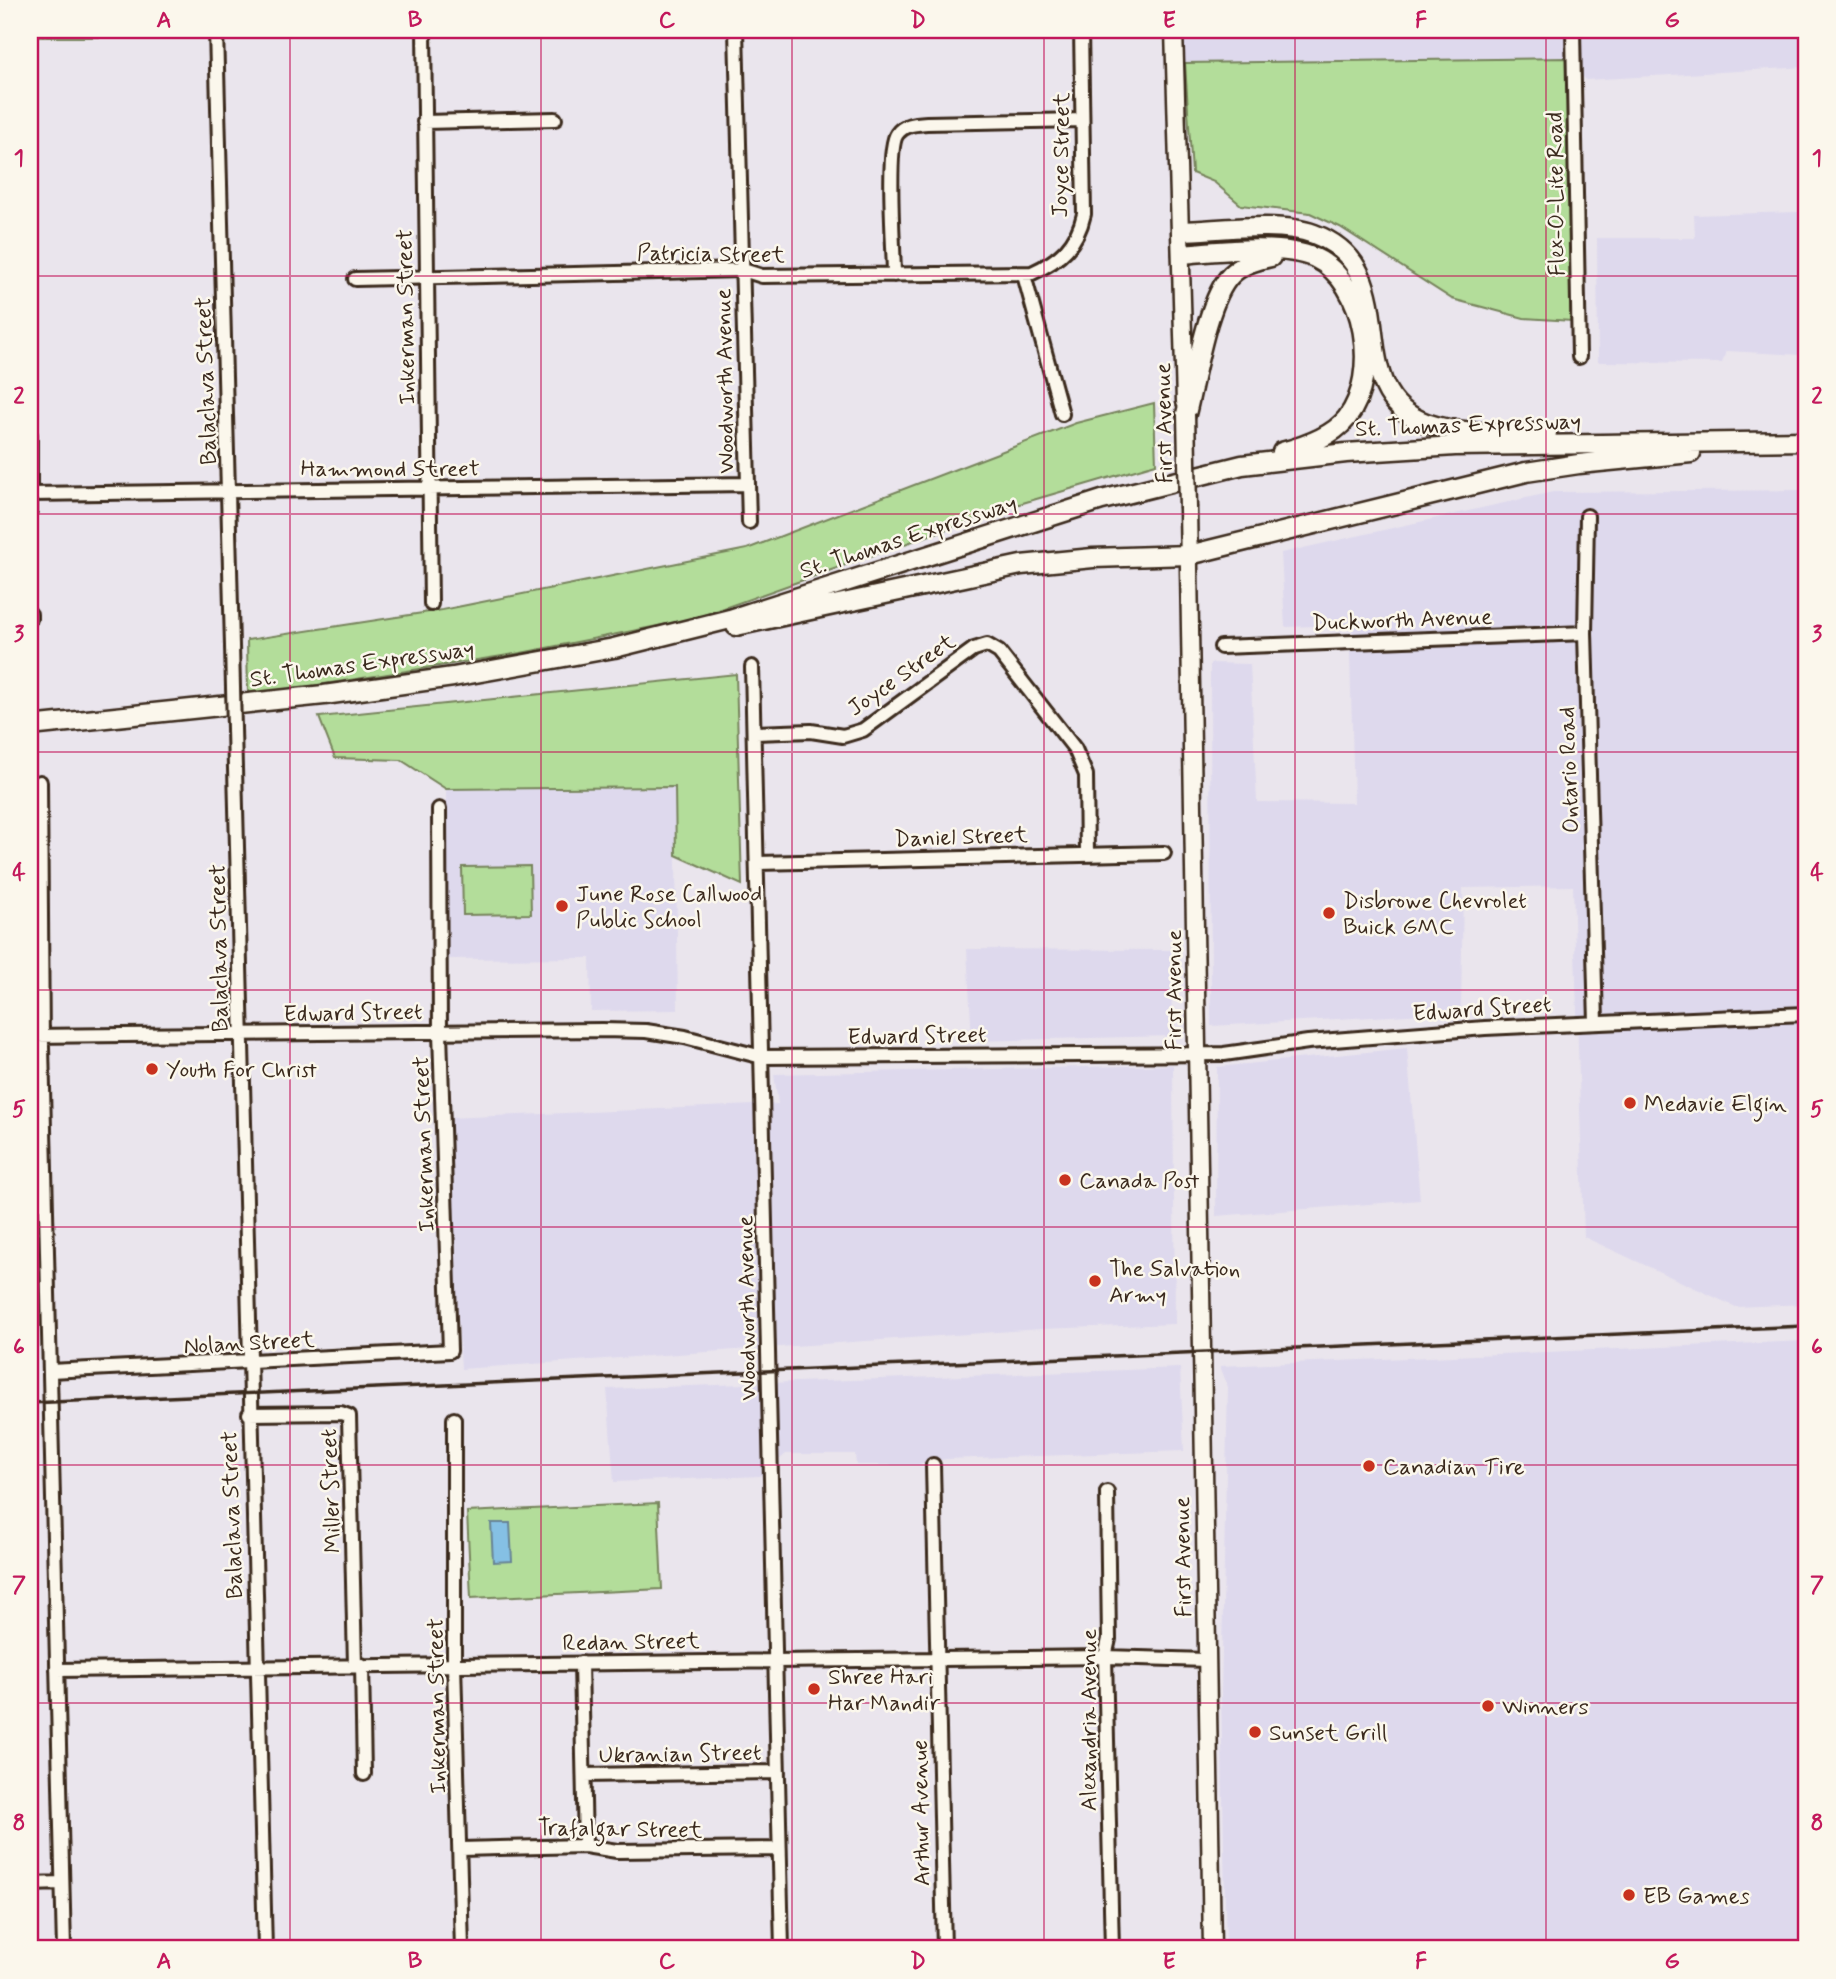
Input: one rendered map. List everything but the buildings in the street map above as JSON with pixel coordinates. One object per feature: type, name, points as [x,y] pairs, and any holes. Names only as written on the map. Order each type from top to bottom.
[{"type":"highway","points":[[1182,231],[1294,230],[1311,233],[1340,249],[1360,272],[1369,292],[1375,358],[1381,381],[1396,404],[1422,422],[1462,431],[1616,434],[1669,443]]},
{"type":"highway","points":[[1182,254],[1276,251],[1303,255],[1331,268],[1353,295],[1361,332],[1362,387],[1346,420],[1332,431],[1296,448],[1242,465]]},
{"type":"highway","points":[[1186,414],[1211,313],[1221,288],[1232,274],[1258,259],[1284,254],[1303,255]]},
{"type":"highway","name":"St. Thomas Expressway","points":[[30,726],[324,695],[465,675],[614,648],[730,619],[1102,500],[1242,465],[1413,448],[1806,441]]},
{"type":"highway","points":[[614,648],[787,618],[1021,565],[1093,558],[1189,555],[1525,472],[1676,454],[1806,447]]},
{"type":"main road","name":"First Avenue","points":[[1174,30],[1182,231],[1189,555],[1212,1949]]},
{"type":"street","name":"Balaclava Street","points":[[216,30],[249,1414],[265,1949]]},
{"type":"street","name":"Inkerman Street","points":[[424,30],[431,604]]},
{"type":"street","name":"Woodworth Avenue","points":[[736,30],[749,522]]},
{"type":"street","name":"Joyce Street","points":[[1024,275],[1063,257],[1082,223],[1085,189],[1081,30]]},
{"type":"street","name":"Flex-O-Lite Road","points":[[1573,30],[1579,358]]},
{"type":"street","points":[[424,122],[555,119]]},
{"type":"street","points":[[894,275],[892,150],[900,130],[905,126],[927,123],[1082,120]]},
{"type":"street","name":"Patricia Street","points":[[355,279],[743,270],[762,276],[1024,275]]},
{"type":"street","points":[[1024,275],[1062,414]]},
{"type":"street","points":[[30,435],[30,511]]},
{"type":"street","name":"Hammond Street","points":[[32,494],[748,484]]},
{"type":"street","name":"Ontario Road","points":[[1587,516],[1585,633],[1596,1022]]},
{"type":"street","points":[[30,614],[30,619]]},
{"type":"street","name":"Duckworth Avenue","points":[[1221,647],[1585,633]]},
{"type":"street","name":"Joyce Street","points":[[755,733],[811,731],[843,736],[863,730],[974,649],[988,645],[999,652],[1075,749],[1086,775],[1087,854]]},
{"type":"street","name":"Woodworth Avenue","points":[[752,667],[782,1949]]},
{"type":"street","points":[[40,782],[36,1036],[50,1371],[64,1949]]},
{"type":"street","name":"Inkerman Street","points":[[439,808],[440,1032],[450,1351]]},
{"type":"street","name":"Daniel Street","points":[[758,863],[1164,853]]},
{"type":"street","name":"Edward Street","points":[[36,1036],[646,1031],[685,1037],[762,1057],[1224,1054],[1308,1042],[1485,1028],[1806,1014]]},
{"type":"street","name":"Nolan Street","points":[[50,1371],[450,1351]]},
{"type":"street","name":"Miller Street","points":[[249,1414],[341,1413],[349,1416],[359,1665]]},
{"type":"street","name":"Inkerman Street","points":[[454,1419],[454,1664],[462,1949]]},
{"type":"street","name":"Arthur Avenue","points":[[933,1465],[944,1949]]},
{"type":"street","name":"Alexandria Avenue","points":[[1107,1492],[1109,1639],[1105,1657],[1112,1949]]},
{"type":"street","name":"Redan Street","points":[[57,1670],[937,1658],[1105,1657],[1207,1660]]},
{"type":"street","points":[[581,1663],[585,1846]]},
{"type":"street","points":[[359,1665],[364,1773]]},
{"type":"street","name":"Ukranian Street","points":[[584,1776],[778,1773]]},
{"type":"street","name":"Trafalgar Street","points":[[461,1849],[585,1846],[617,1852],[779,1849]]},
{"type":"street","points":[[30,1884],[62,1883]]},
{"type":"shaded area","points":[[1185,30],[1806,30],[1806,67],[1586,80],[1565,58],[1185,63]]},
{"type":"shaded area","points":[[1799,212],[1802,355],[1726,351],[1722,363],[1598,362],[1597,238],[1695,238],[1694,215]]},
{"type":"shaded area","points":[[1806,490],[1806,1304],[1736,1307],[1584,1237],[1573,886],[1463,888],[1461,1012],[1211,1026],[1210,663],[1250,664],[1257,802],[1354,803],[1350,654],[1353,625],[1285,627],[1281,553],[1553,492]]},
{"type":"shaded area","name":"June Rose Callwood Public School","points":[[675,787],[678,1010],[591,1011],[590,958],[448,959],[446,789]]},
{"type":"shaded area","points":[[967,949],[1171,950],[1172,1036],[972,1041]]},
{"type":"shaded area","points":[[1407,1048],[1420,1200],[1216,1216],[1217,1067]]},
{"type":"shaded area","points":[[1173,1065],[1175,1324],[1041,1329],[461,1369],[447,1118],[778,1104],[774,1074]]},
{"type":"shaded area","points":[[1806,1341],[1806,1949],[1226,1949],[1221,1694],[1228,1387],[1220,1366]]},
{"type":"shaded area","points":[[1180,1368],[1184,1451],[946,1459],[918,1465],[856,1465],[855,1454],[786,1454],[760,1476],[614,1482],[607,1389]]},
{"type":"green space","points":[[30,30],[116,30],[117,37],[30,37]]},
{"type":"green space","points":[[1566,58],[1572,321],[1524,318],[1452,299],[1340,227],[1310,213],[1241,205],[1214,182],[1192,173],[1185,63]]},
{"type":"green space","points":[[1154,403],[1156,464],[1009,507],[693,619],[521,653],[248,696],[247,640],[442,610],[747,549],[1076,423]]},
{"type":"green space","points":[[736,674],[742,885],[676,855],[675,787],[446,789],[401,760],[335,758],[319,717]]},
{"type":"green space","points":[[530,866],[531,914],[463,915],[462,867]]},
{"type":"green space","points":[[658,1503],[662,1589],[471,1598],[467,1512]]},
{"type":"water","points":[[491,1523],[510,1523],[512,1561],[493,1562]]},
{"type":"railway","points":[[30,1403],[1806,1326]]},
{"type":"place","name":"June Rose Callwood Public School","points":[[562,906]]},
{"type":"place","name":"Disbrowe Chevrolet Buick GMC","points":[[1329,913]]},
{"type":"place","name":"Youth For Christ","points":[[152,1069]]},
{"type":"place","name":"Medavie Elgin","points":[[1630,1103]]},
{"type":"place","name":"Canada Post","points":[[1065,1180]]},
{"type":"place","name":"The Salvation Army","points":[[1095,1281]]},
{"type":"place","name":"Canadian Tire","points":[[1369,1466]]},
{"type":"place","name":"Shree Hari Har Mandir","points":[[814,1689]]},
{"type":"place","name":"Winners","points":[[1488,1706]]},
{"type":"place","name":"Sunset Grill","points":[[1255,1732]]},
{"type":"place","name":"EB Games","points":[[1629,1895]]}]
